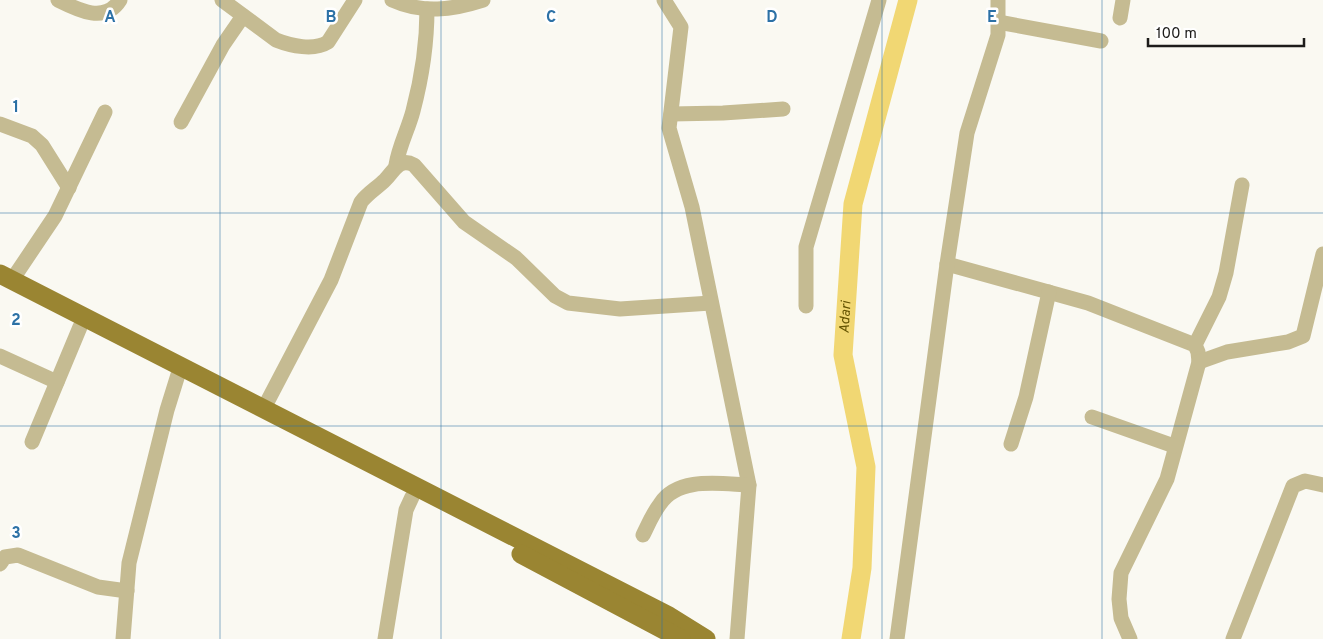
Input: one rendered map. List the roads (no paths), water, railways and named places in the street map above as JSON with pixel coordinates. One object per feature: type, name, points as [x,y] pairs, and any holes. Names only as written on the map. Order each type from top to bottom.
[{"type":"main road","points":[[4,280],[80,328],[264,408],[669,616],[706,639]]},
{"type":"main road","points":[[4,280],[681,639]]},
{"type":"street","points":[[58,0],[74,8],[92,13],[107,13],[116,7],[120,0]]},
{"type":"street","points":[[222,0],[276,40],[286,44],[318,46],[331,38],[355,0]]},
{"type":"street","points":[[392,0],[453,10],[483,0]]},
{"type":"street","points":[[664,0],[681,27],[669,128],[692,207],[749,485],[737,639]]},
{"type":"street","points":[[806,306],[806,247],[879,0]]},
{"type":"street","points":[[897,639],[946,264],[967,133],[998,35],[998,0]]},
{"type":"street","points":[[1120,18],[1123,0]]},
{"type":"street","points":[[264,408],[331,280],[361,202],[368,193],[385,180],[396,165],[399,148],[413,112],[427,45],[424,5]]},
{"type":"street","points":[[181,122],[223,45],[243,16]]},
{"type":"street","points":[[998,22],[1101,41]]},
{"type":"street","points":[[671,114],[783,109]]},
{"type":"street","points":[[4,280],[55,216],[105,112]]},
{"type":"street","points":[[0,124],[32,136],[42,145],[68,188]]},
{"type":"street","points":[[396,165],[404,162],[414,165],[464,222],[516,258],[555,296],[568,303],[620,309],[712,303]]},
{"type":"street","points":[[1195,345],[1218,297],[1226,273],[1242,184]]},
{"type":"street","points":[[1199,362],[1227,352],[1288,342],[1303,336],[1322,262]]},
{"type":"street","points":[[946,264],[1088,303],[1195,345],[1199,362],[1174,446],[1167,478],[1121,573],[1119,599],[1121,618],[1130,639]]},
{"type":"street","points":[[1011,444],[1026,397],[1049,292]]},
{"type":"street","points":[[32,442],[80,328]]},
{"type":"street","points":[[0,356],[57,382]]},
{"type":"street","points":[[123,639],[129,563],[179,372]]},
{"type":"street","points":[[1092,417],[1174,446]]},
{"type":"street","points":[[1233,639],[1293,486],[1305,482],[1323,485]]},
{"type":"street","points":[[643,535],[660,502],[675,491],[692,484],[749,485]]},
{"type":"street","points":[[385,639],[406,510],[412,497]]},
{"type":"street","points":[[0,564],[5,557],[18,555],[98,587],[127,590]]},
{"type":"waterway","name":"Adari","points":[[851,639],[862,568],[866,467],[843,355],[853,204],[908,0]]}]
